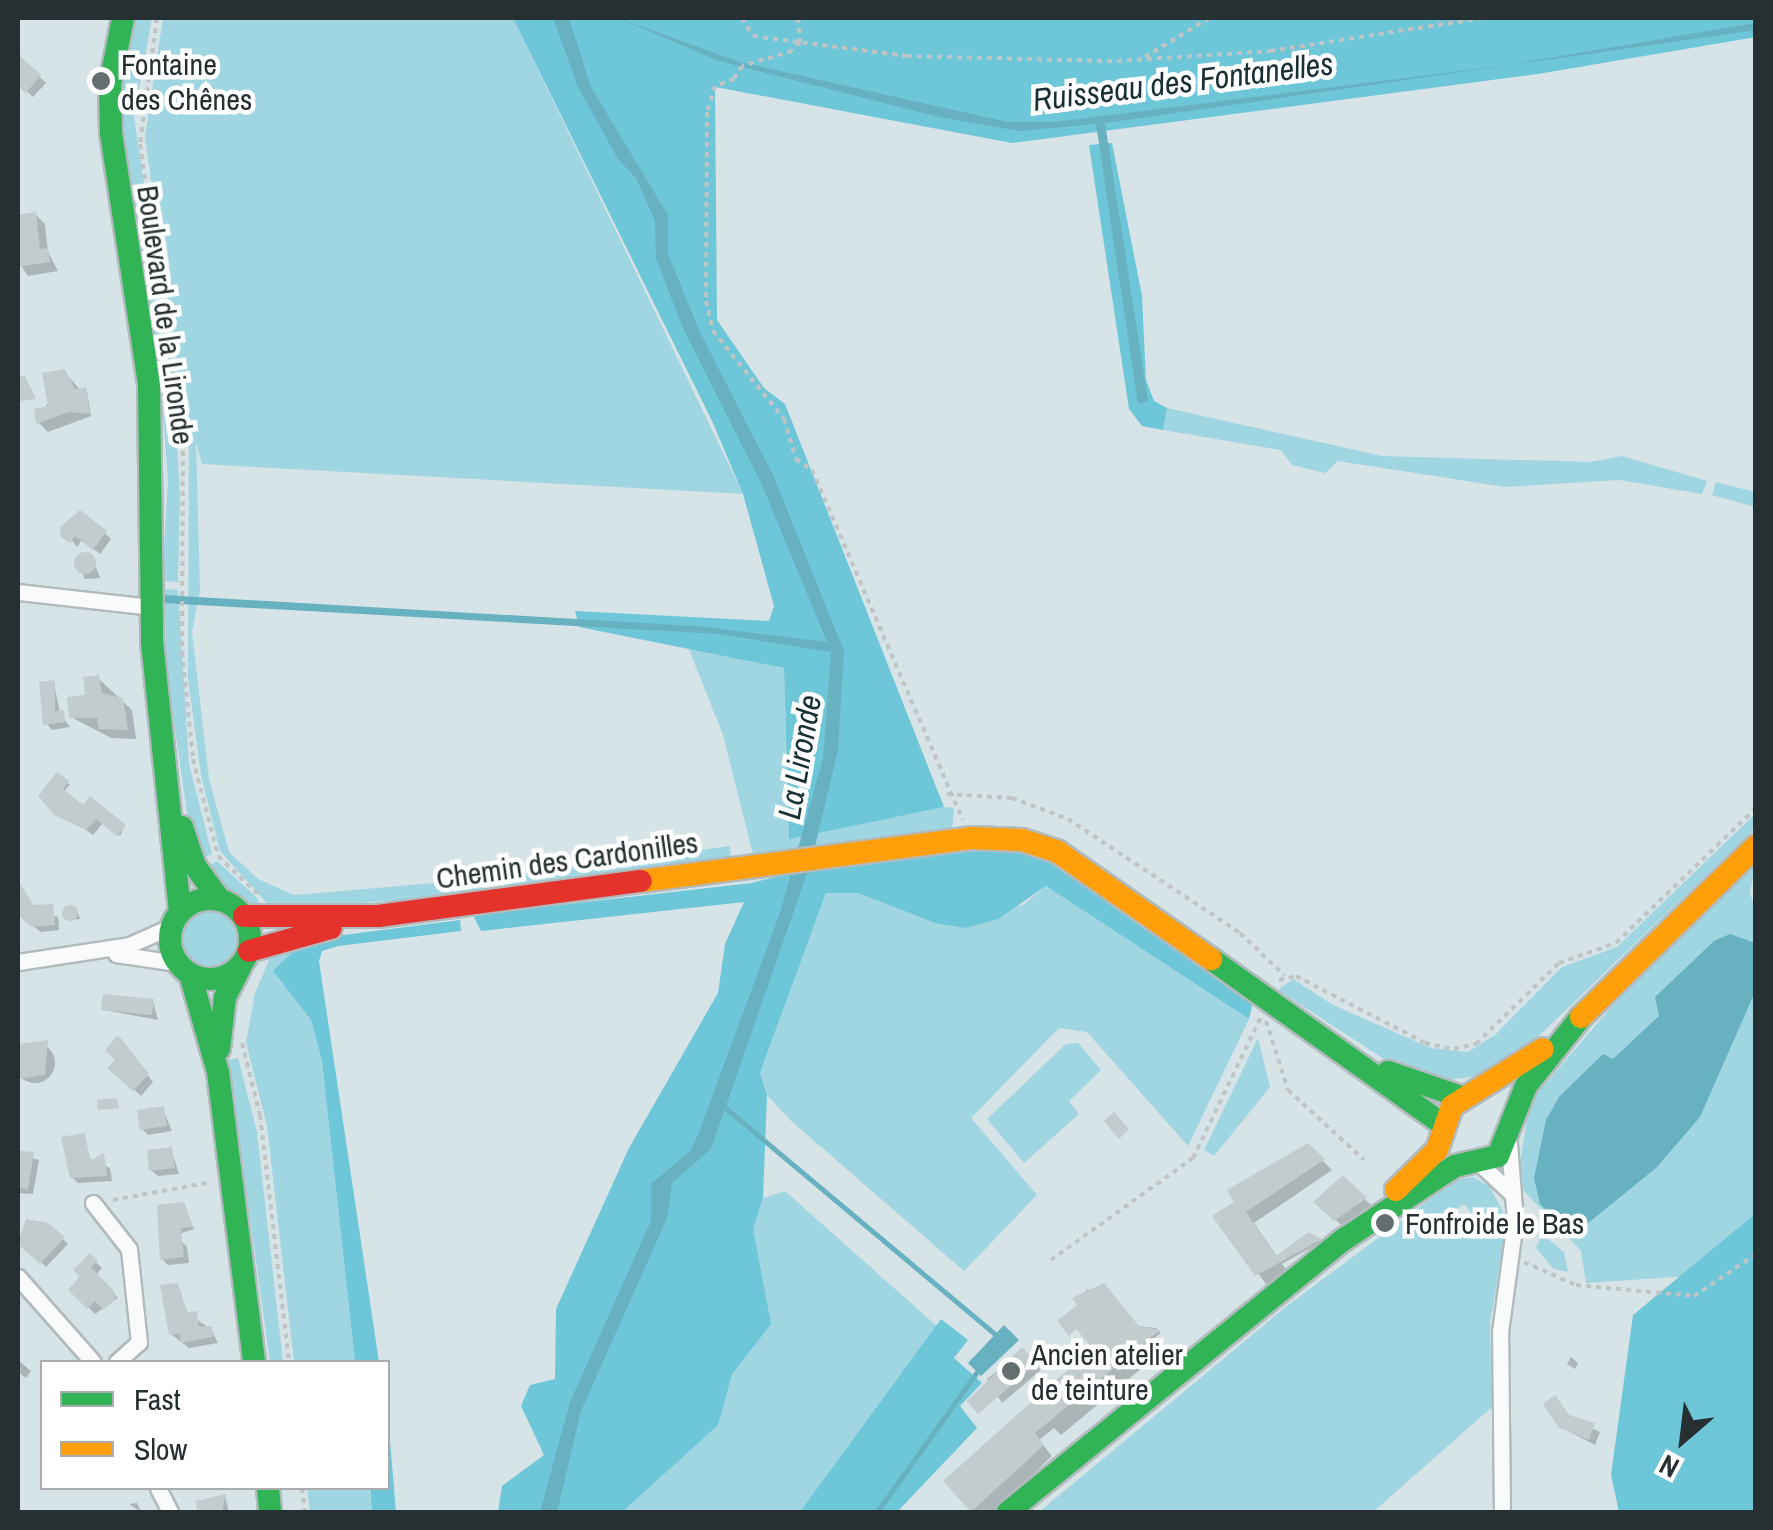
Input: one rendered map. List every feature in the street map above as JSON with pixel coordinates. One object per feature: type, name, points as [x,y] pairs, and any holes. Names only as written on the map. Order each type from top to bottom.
[{"type":"street","name":"Boulevard de la Lironde","points":[[123,18],[110,84],[111,134],[149,384],[156,470],[152,607],[172,800],[176,919]]},
{"type":"street","points":[[18,592],[152,607]]},
{"type":"street","name":"Boulevard de la Lironde","points":[[172,800],[196,866],[220,900]]},
{"type":"street","name":"Chemin des Cardonilles","points":[[244,916],[378,916],[831,855],[971,838],[1010,838],[1058,852],[1324,1037]]},
{"type":"street","points":[[1342,1240],[1436,1176],[1498,1156],[1510,1136],[1526,1086],[1563,1034],[1756,846]]},
{"type":"street","points":[[18,962],[143,941],[202,899],[220,900],[244,916],[244,959],[224,1005],[218,1072]]},
{"type":"street","name":"Chemin des Cardonilles","points":[[244,959],[378,916]]},
{"type":"street","points":[[176,919],[184,969],[218,1072],[254,1360]]},
{"type":"street","points":[[77,954],[143,954],[216,979],[244,959]]},
{"type":"street","points":[[1008,1512],[1342,1240],[1425,1164],[1444,1128],[1468,1096],[1563,1034]]},
{"type":"street","points":[[1324,1037],[1400,1078],[1499,1102],[1510,1136],[1516,1221],[1500,1332],[1502,1512]]},
{"type":"street","points":[[1324,1037],[1444,1128],[1453,1151],[1475,1162],[1513,1196]]},
{"type":"street","points":[[93,1203],[128,1249],[139,1342],[119,1360]]},
{"type":"street","points":[[18,1277],[91,1360]]},
{"type":"lane","points":[[1468,1224],[1479,1231],[1516,1221]]},
{"type":"path","points":[[158,18],[140,144],[183,441],[182,652],[193,759],[218,856],[263,900],[269,919]]},
{"type":"path","points":[[742,18],[754,36],[907,56],[1141,59],[1270,51],[1484,18]]},
{"type":"path","points":[[798,18],[800,42]]},
{"type":"path","points":[[1141,59],[1209,18]]},
{"type":"path","points":[[1498,18],[1671,18]]},
{"type":"path","points":[[800,42],[757,66],[742,66],[734,79],[715,86],[707,112],[706,301],[713,331],[784,419],[796,459],[812,470],[971,838]]},
{"type":"path","points":[[949,794],[1012,798],[1068,819],[1240,933],[1284,975],[1425,1042],[1466,1048],[1486,1037],[1559,963],[1616,943],[1756,808]]},
{"type":"path","points":[[1271,1000],[1284,975]]},
{"type":"path","points":[[1051,1260],[1193,1158],[1264,1013],[1288,1090],[1364,1160]]},
{"type":"path","points":[[242,1036],[260,1115],[289,1360]]},
{"type":"path","points":[[93,1203],[234,1178]]},
{"type":"path","points":[[1512,1256],[1576,1285],[1694,1296],[1756,1254]]},
{"type":"shaded area","points":[[136,18],[152,18],[134,117],[173,375],[159,377],[120,139],[120,90]]},
{"type":"shaded area","points":[[163,18],[513,18],[743,494],[202,464],[196,443],[200,589],[192,632],[209,779],[229,852],[258,879],[294,895],[482,879],[484,893],[273,910],[220,851],[201,775],[188,678],[189,450],[145,137]]},
{"type":"shaded area","points":[[513,18],[1755,18],[1756,37],[1538,74],[1012,143],[715,87],[717,320],[764,388],[785,404],[944,807],[789,839],[784,668],[579,627],[575,611],[769,621],[774,606],[743,494],[712,421]]},
{"type":"shaded area","points":[[553,18],[569,18],[591,87],[668,215],[668,254],[699,330],[774,477],[844,651],[838,750],[812,859],[711,1149],[672,1183],[667,1218],[581,1411],[557,1512],[540,1512],[570,1402],[651,1221],[651,1184],[690,1151],[698,1135],[781,910],[823,758],[831,652],[719,634],[163,603],[163,595],[696,626],[827,642],[762,485],[682,326],[656,258],[655,221],[636,178],[618,159],[578,87]]},
{"type":"shaded area","points":[[618,18],[740,62],[1008,122],[1054,122],[1508,65],[1755,23],[1756,30],[1105,123],[1148,401],[1138,404],[1096,124],[1019,131],[939,117],[719,61]]},
{"type":"shaded area","points":[[1112,143],[1142,296],[1146,380],[1154,401],[1167,408],[1163,430],[1142,426],[1129,409],[1089,145]]},
{"type":"shaded area","points":[[174,387],[180,496],[178,582],[162,581],[168,481],[161,388]]},
{"type":"shaded area","points":[[1167,408],[1382,456],[1590,462],[1622,456],[1707,481],[1702,494],[1619,480],[1505,487],[1338,461],[1325,473],[1292,465],[1281,450],[1163,430]]},
{"type":"shaded area","points":[[1716,482],[1755,492],[1755,507],[1712,495]]},
{"type":"shaded area","points":[[164,589],[178,590],[189,764],[212,854],[200,859],[190,833],[167,674]]},
{"type":"shaded area","points":[[688,647],[784,668],[789,838],[944,807],[954,808],[952,831],[753,854],[723,735]]},
{"type":"shaded area","points":[[1755,814],[1755,828],[1541,1034],[1487,1075],[1439,1081],[1407,1074],[1278,990],[1293,979],[1333,1005],[1431,1048],[1468,1052],[1495,1035],[1562,967],[1617,947]]},
{"type":"shaded area","points":[[730,846],[731,860],[505,888],[504,876]]},
{"type":"shaded area","points":[[1028,846],[1255,993],[1249,1019],[1046,886],[998,919],[966,928],[935,923],[858,893],[826,893],[760,1073],[767,1095],[763,1198],[753,1229],[771,1324],[732,1374],[718,1425],[622,1512],[498,1512],[502,1486],[544,1455],[521,1406],[530,1385],[555,1379],[556,1309],[629,1148],[718,993],[725,944],[744,902],[481,931],[473,915],[751,883],[816,867]]},
{"type":"shaded area","points":[[217,861],[261,905],[250,910],[228,895],[204,869]]},
{"type":"shaded area","points":[[1755,863],[1750,894],[1756,909],[1755,1228],[1690,1276],[1586,1283],[1581,1251],[1523,1190],[1520,1162],[1530,1102],[1619,998]]},
{"type":"shaded area","points":[[1046,886],[1249,1019],[1188,1146],[1087,1032],[1059,1028],[971,1118],[1037,1195],[964,1271],[790,1120],[767,1095],[760,1073],[826,893],[858,893],[935,923],[1023,905]]},
{"type":"shaded area","points":[[210,911],[230,919],[238,939],[230,959],[210,967],[190,959],[182,939],[190,919]]},
{"type":"shaded area","points":[[460,920],[461,931],[338,946],[322,951],[319,961],[379,1360],[355,1360],[322,1061],[311,1020],[273,971],[299,946],[328,937]]},
{"type":"shaded area","points":[[1730,934],[1755,943],[1755,992],[1700,1117],[1656,1168],[1572,1236],[1540,1204],[1534,1178],[1546,1120],[1559,1097],[1603,1054],[1613,1059],[1659,1016],[1655,997],[1714,941]]},
{"type":"shaded area","points":[[310,940],[273,971],[311,1020],[322,1061],[355,1360],[294,1360],[267,1126],[246,1042],[255,993],[273,951]]},
{"type":"shaded area","points":[[1258,1038],[1270,1087],[1214,1156],[1204,1150]]},
{"type":"shaded area","points":[[1078,1043],[1101,1070],[1069,1101],[1079,1114],[1024,1163],[987,1119],[1066,1044]]},
{"type":"shaded area","points":[[238,1058],[257,1132],[283,1360],[270,1360],[228,1060]]},
{"type":"shaded area","points":[[1473,1177],[1490,1187],[1505,1216],[1480,1224],[1464,1204],[1451,1213],[1471,1239],[1506,1231],[1490,1323],[1492,1407],[1373,1512],[1039,1512],[1287,1306],[1456,1180]]},
{"type":"shaded area","points":[[785,1191],[957,1344],[830,1512],[614,1512],[698,1395],[763,1198]]},
{"type":"shaded area","points":[[1755,1214],[1755,1512],[1619,1512],[1611,1475],[1633,1315]]},
{"type":"shaded area","points":[[1542,1234],[1564,1252],[1568,1272],[1554,1269],[1536,1248]]},
{"type":"shaded area","points":[[941,1319],[968,1340],[954,1358],[982,1383],[960,1406],[977,1428],[897,1512],[800,1512]]},
{"type":"shaded area","points":[[1004,1325],[1019,1340],[981,1376],[968,1363]]},
{"type":"shaded area","points":[[390,1441],[396,1512],[372,1512],[370,1490],[390,1490]]},
{"type":"shaded area","points":[[307,1490],[369,1490],[372,1512],[310,1512]]},
{"type":"building","points":[[18,54],[41,75],[26,93],[18,86]]},
{"type":"building","points":[[36,212],[40,249],[48,248],[50,262],[18,267],[18,215]]},
{"type":"building","points":[[65,369],[75,389],[86,387],[90,414],[69,412],[36,424],[34,409],[48,406],[42,373]]},
{"type":"building","points":[[25,376],[36,399],[19,401],[18,377]]},
{"type":"building","points":[[80,510],[107,531],[93,550],[75,536],[70,543],[61,537],[60,527]]},
{"type":"building","points":[[85,552],[93,555],[93,571],[85,574],[77,571],[74,563],[77,555]]},
{"type":"building","points":[[99,675],[102,693],[123,698],[128,730],[99,729],[97,718],[69,718],[67,697],[85,695],[83,677]]},
{"type":"building","points":[[55,680],[55,711],[64,710],[65,722],[43,725],[39,682]]},
{"type":"building","points":[[57,772],[69,781],[63,789],[83,805],[90,796],[126,825],[117,836],[96,819],[86,830],[54,815],[38,796]]},
{"type":"building","points":[[18,881],[34,905],[53,904],[55,925],[32,927],[18,915]]},
{"type":"building","points":[[70,905],[78,913],[70,921],[62,913]]},
{"type":"building","points":[[103,994],[154,999],[152,1015],[101,1010]]},
{"type":"building","points":[[118,1035],[149,1074],[133,1091],[107,1068],[115,1060],[105,1050]]},
{"type":"building","points":[[48,1040],[45,1075],[18,1079],[18,1044]]},
{"type":"building","points":[[117,1098],[119,1108],[98,1110],[97,1100]]},
{"type":"building","points":[[164,1106],[167,1126],[140,1130],[137,1110]]},
{"type":"building","points":[[1114,1112],[1129,1129],[1119,1139],[1104,1121]]},
{"type":"building","points":[[85,1133],[90,1161],[104,1153],[107,1176],[70,1178],[61,1137]]},
{"type":"building","points":[[1308,1143],[1325,1159],[1246,1212],[1276,1256],[1309,1232],[1322,1239],[1255,1276],[1212,1216],[1234,1202],[1227,1190]]},
{"type":"building","points":[[172,1147],[175,1168],[149,1171],[147,1150]]},
{"type":"building","points":[[18,1151],[34,1152],[28,1189],[18,1188]]},
{"type":"building","points":[[1343,1175],[1367,1198],[1334,1221],[1313,1202]]},
{"type":"building","points":[[184,1202],[193,1227],[181,1228],[184,1257],[160,1260],[157,1205]]},
{"type":"building","points":[[26,1219],[48,1223],[65,1237],[40,1264],[18,1244]]},
{"type":"building","points":[[90,1253],[98,1261],[91,1267],[114,1291],[115,1299],[103,1310],[95,1301],[87,1309],[68,1290],[80,1277],[73,1270]]},
{"type":"building","points":[[178,1283],[187,1312],[197,1311],[199,1327],[212,1326],[213,1337],[181,1343],[179,1334],[169,1335],[160,1285]]},
{"type":"building","points":[[1104,1283],[1139,1326],[1160,1330],[1035,1433],[1044,1445],[971,1512],[943,1481],[1092,1348],[1076,1329],[1069,1336],[1057,1321],[1077,1305],[1072,1298]]},
{"type":"building","name":"Ancien atelier de teinture","points":[[1022,1347],[1037,1363],[978,1414],[967,1401]]},
{"type":"building","points":[[1555,1395],[1569,1415],[1595,1423],[1589,1440],[1559,1428],[1543,1404]]},
{"type":"building","points":[[226,1494],[222,1512],[197,1511],[196,1501]]},
{"type":"waterway","points":[[722,1105],[995,1334]]},
{"type":"waterway","points":[[877,1512],[977,1372]]},
{"type":"traffic: fast","points":[[123,18],[110,84],[111,133],[149,384],[152,641],[180,912]]},
{"type":"traffic: fast","points":[[182,827],[195,866],[220,900]]},
{"type":"traffic: fast","points":[[202,899],[218,899],[239,910],[250,939],[239,968],[218,979],[202,979],[188,973],[176,961],[170,947],[170,931],[176,917],[188,905],[202,899]]},
{"type":"traffic: fast","points":[[1211,959],[1444,1125]]},
{"type":"traffic: fast","points":[[219,1049],[225,997],[240,967]]},
{"type":"traffic: fast","points":[[190,974],[218,1072],[254,1360]]},
{"type":"traffic: fast","points":[[1008,1512],[1343,1240],[1455,1166],[1498,1156],[1526,1086],[1581,1017]]},
{"type":"traffic: fast","points":[[1388,1072],[1464,1098]]},
{"type":"traffic: fast","points":[[268,1490],[270,1512]]},
{"type":"traffic: slow","points":[[641,881],[971,838],[1022,840],[1058,852],[1211,959]]},
{"type":"traffic: slow","points":[[1581,1017],[1756,846]]},
{"type":"traffic: slow","points":[[1396,1190],[1437,1150],[1452,1106],[1543,1049]]},
{"type":"traffic: jam","points":[[244,916],[378,916],[641,881]]},
{"type":"traffic: jam","points":[[249,951],[331,928]]},
{"type":"place","name":"Fontaine des Chênes","points":[[101,81]]},
{"type":"place","name":"Fonfroide le Bas","points":[[1385,1223]]},
{"type":"place","name":"Ancien atelier de teinture","points":[[1011,1371]]},
{"type":"water label","name":"Ruisseau des Fontanelles","points":[[1183,82]]},
{"type":"water label","name":"La Lironde","points":[[800,757]]}]
